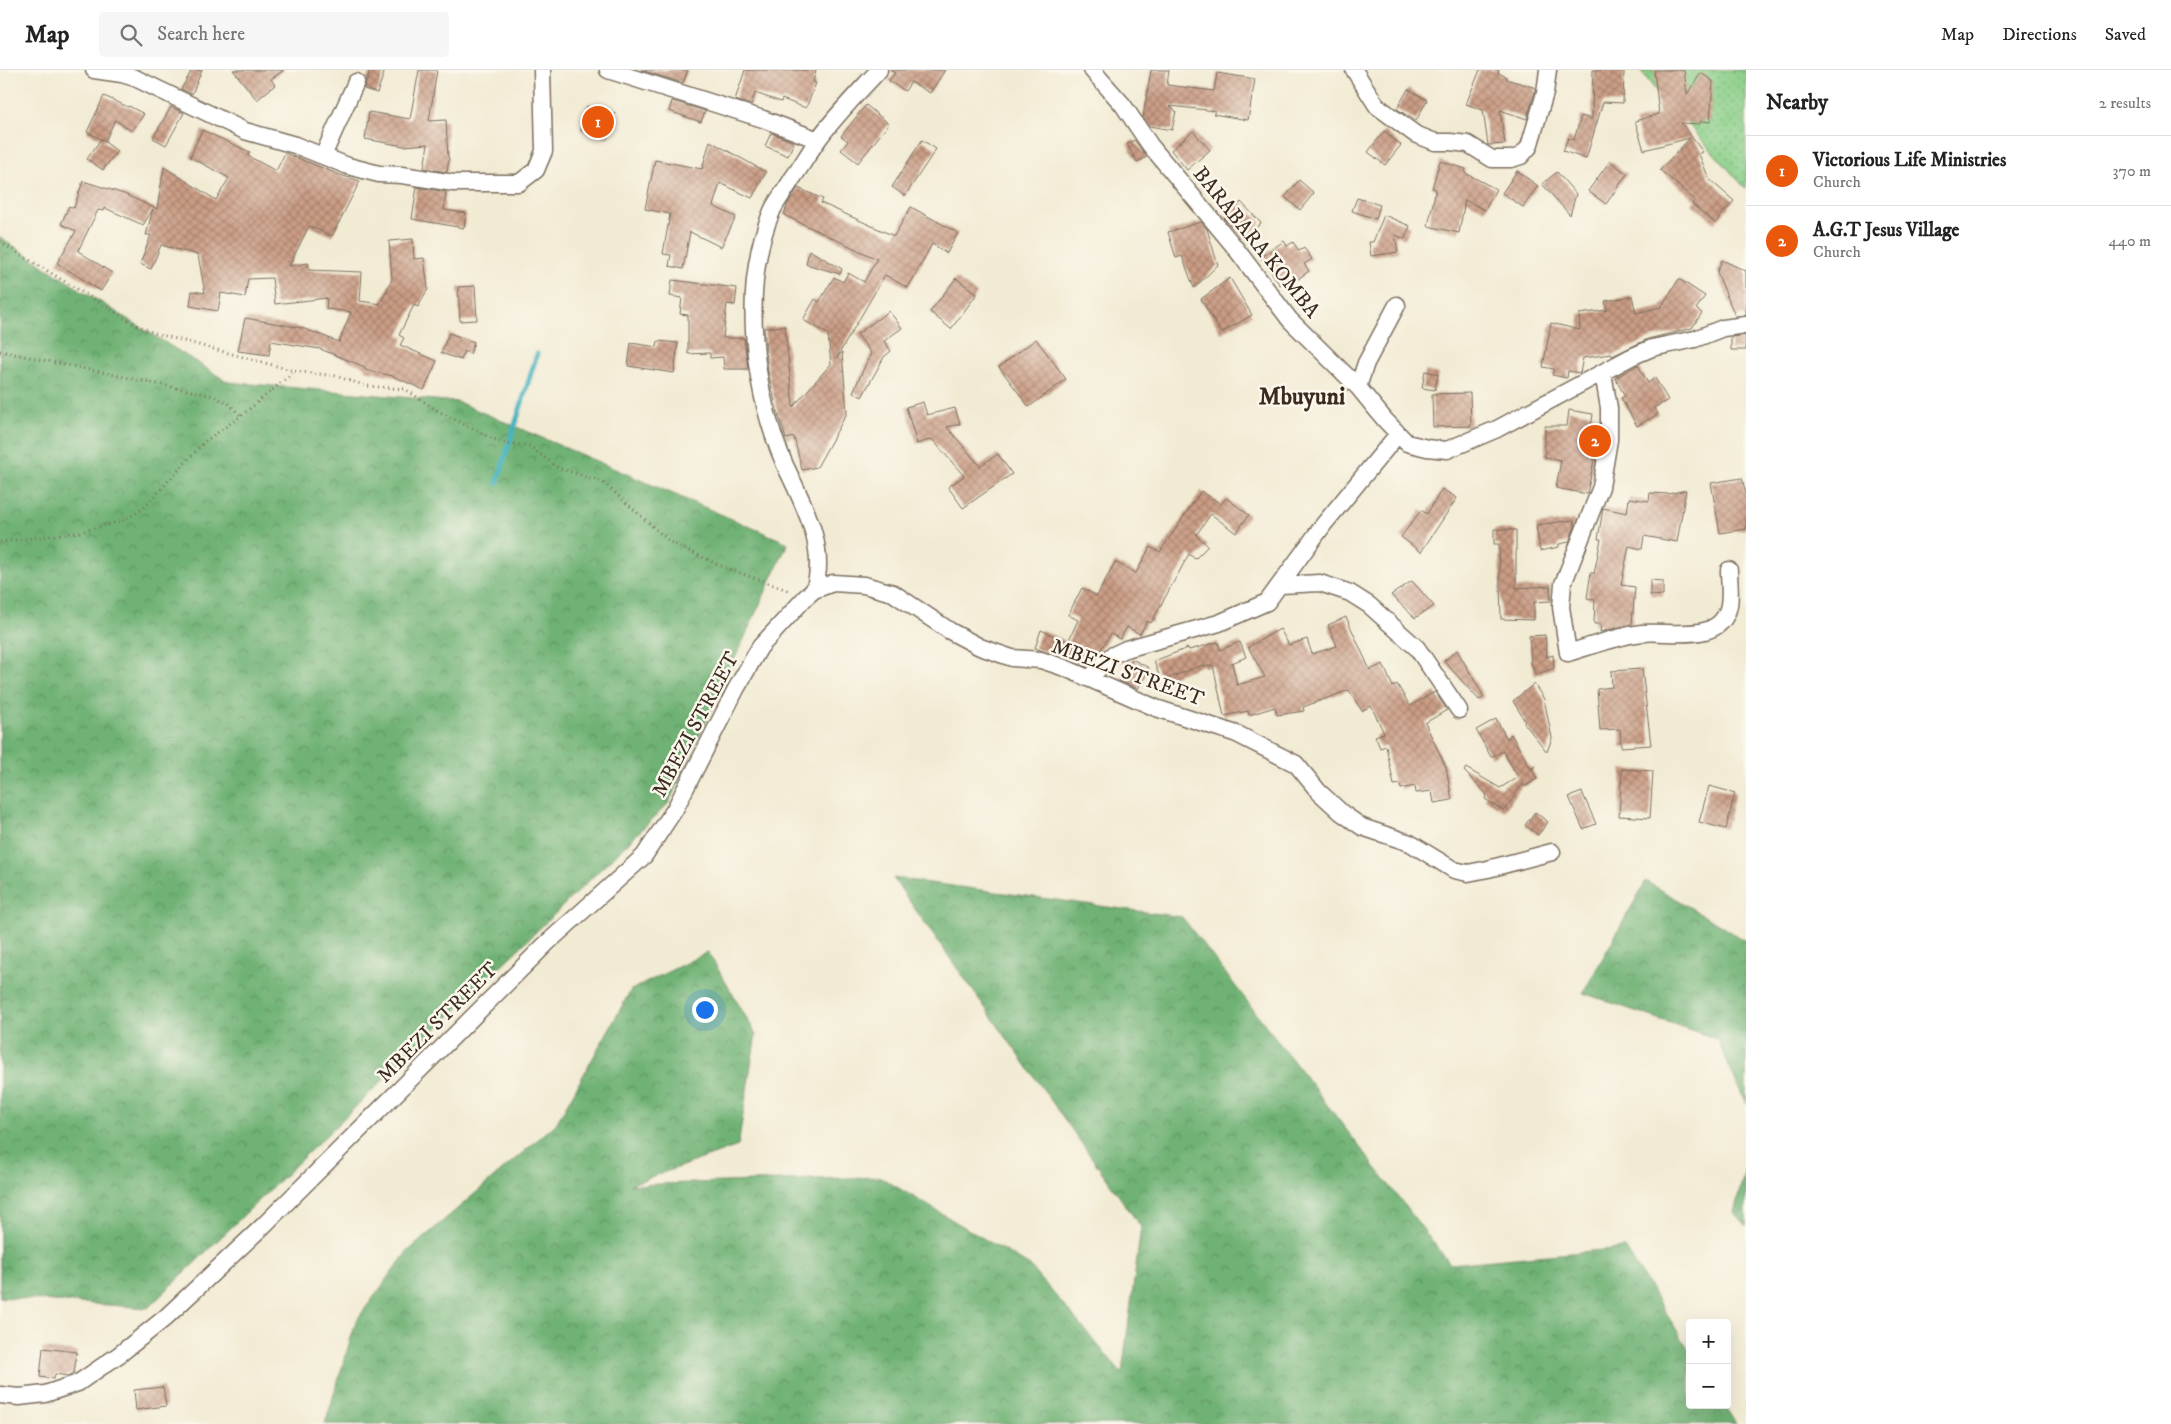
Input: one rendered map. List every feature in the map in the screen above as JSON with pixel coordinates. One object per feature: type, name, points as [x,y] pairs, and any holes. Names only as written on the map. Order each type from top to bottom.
[{"type":"street","points":[[94,70],[135,78],[244,131],[295,145],[379,174],[402,175],[454,183],[519,183],[536,170],[544,151],[542,70]]},
{"type":"street","points":[[608,70],[763,119],[818,140]]},
{"type":"street","points":[[810,594],[820,561],[816,537],[779,452],[761,385],[754,335],[756,268],[760,244],[773,210],[818,140],[879,70]]},
{"type":"street","points":[[1354,70],[1377,106],[1415,134],[1435,142],[1468,144],[1492,159],[1511,159],[1521,156],[1529,147],[1545,93],[1548,70]]},
{"type":"street","name":"BARABARA KOMBA","points":[[1093,71],[1123,105],[1150,145],[1233,245],[1290,320],[1358,387],[1407,443],[1447,450],[1497,429],[1652,348],[1695,339],[1723,328],[1746,325]]},
{"type":"street","points":[[323,156],[356,82]]},
{"type":"street","points":[[1358,387],[1366,363],[1398,305]]},
{"type":"street","points":[[1603,373],[1609,408],[1609,440],[1601,487],[1563,584],[1561,607],[1568,653],[1643,633],[1698,632],[1712,629],[1722,620],[1729,606],[1729,570]]},
{"type":"street","points":[[1090,678],[1111,656],[1118,652],[1195,631],[1242,615],[1266,602],[1281,585],[1324,524],[1398,434]]},
{"type":"street","name":"MBEZI STREET","points":[[0,1395],[19,1397],[45,1394],[78,1383],[120,1354],[165,1318],[263,1226],[547,943],[644,856],[675,810],[736,689],[760,647],[810,594],[833,583],[864,585],[893,593],[950,631],[980,647],[1012,658],[1041,660],[1090,678],[1156,708],[1238,734],[1296,764],[1319,792],[1342,813],[1362,827],[1410,843],[1454,870],[1468,872],[1488,869],[1552,852]]},
{"type":"street","points":[[1281,585],[1320,584],[1350,594],[1369,605],[1417,648],[1460,710]]},
{"type":"path","points":[[0,242],[136,325],[154,333],[295,371],[335,376],[367,386],[405,389],[438,412],[493,439],[509,444],[528,445],[558,468],[603,482],[670,542],[721,566],[810,594]]},
{"type":"path","points":[[0,351],[210,395],[227,402],[241,416]]},
{"type":"path","points":[[0,542],[81,532],[124,520],[143,509],[204,442],[241,416],[295,371]]},
{"type":"green space","points":[[1640,70],[1746,70],[1746,189],[1668,102],[1664,100]]},
{"type":"green space","points":[[0,237],[228,382],[458,402],[788,543],[668,804],[148,1308],[0,1297]]},
{"type":"green space","points":[[893,878],[1182,917],[1450,1264],[1625,1248],[1686,1345],[1686,1409],[1727,1409],[1736,1424],[325,1424],[356,1321],[407,1252],[556,1124],[631,990],[708,952],[756,1034],[738,1146],[629,1185],[880,1177],[1030,1266],[1122,1373],[1141,1227]]},
{"type":"green space","points":[[1646,881],[1746,941],[1746,1104],[1717,1039],[1583,993]]},
{"type":"green space","points":[[1746,1165],[1746,1226],[1734,1213]]},
{"type":"building","points":[[192,70],[202,70],[192,94],[181,89]]},
{"type":"building","points":[[233,70],[284,70],[271,79],[275,85],[257,100]]},
{"type":"building","points":[[370,70],[385,70],[377,93],[364,89]]},
{"type":"building","points":[[419,70],[437,70],[429,121],[446,120],[449,158],[447,172],[424,168],[428,144],[404,146],[365,139],[369,112],[410,119]]},
{"type":"building","points":[[641,70],[688,70],[683,83]]},
{"type":"building","points":[[745,70],[816,70],[813,82],[816,83],[806,108],[782,99],[781,102],[755,93],[751,105],[735,100]]},
{"type":"building","points":[[890,70],[945,70],[930,93],[911,82],[905,91],[889,81],[895,73]]},
{"type":"building","points":[[1151,70],[1169,70],[1167,85],[1214,91],[1217,73],[1255,79],[1248,120],[1213,114],[1216,111],[1170,106],[1176,111],[1172,130],[1149,126],[1143,117]]},
{"type":"building","points":[[1480,70],[1499,70],[1498,73],[1507,77],[1506,79],[1536,88],[1527,119],[1500,110],[1505,144],[1488,145],[1483,110],[1466,104]]},
{"type":"building","points":[[1593,70],[1624,71],[1623,103],[1603,102],[1586,159],[1563,151],[1568,138],[1574,140],[1581,116],[1592,119]]},
{"type":"building","points":[[1654,70],[1684,70],[1687,94],[1701,73],[1713,81],[1710,122],[1701,121],[1700,124],[1681,123],[1703,152],[1699,154],[1709,179],[1734,201],[1715,223],[1692,204],[1695,200],[1660,170],[1690,138],[1644,150],[1635,121],[1659,114]]},
{"type":"building","points":[[1408,89],[1427,100],[1416,121],[1397,109]]},
{"type":"building","points":[[104,96],[144,114],[132,131],[115,120],[105,141],[87,132]]},
{"type":"building","points":[[672,101],[705,111],[701,122],[669,111]]},
{"type":"building","points":[[866,105],[889,124],[858,163],[841,150],[848,141],[841,136]]},
{"type":"building","points":[[587,106],[615,113],[608,137],[581,130]]},
{"type":"building","points":[[171,107],[184,113],[166,145],[153,138]]},
{"type":"building","points":[[202,130],[250,152],[248,156],[276,171],[285,153],[360,181],[332,236],[309,226],[289,266],[308,263],[309,270],[362,272],[360,301],[380,304],[392,279],[389,241],[413,239],[414,259],[424,258],[428,289],[418,307],[414,305],[399,335],[404,338],[400,345],[437,361],[424,390],[393,376],[365,370],[365,367],[320,349],[271,341],[269,355],[238,351],[245,318],[302,328],[339,342],[351,312],[326,309],[327,298],[275,304],[272,278],[248,279],[245,297],[221,293],[218,311],[190,306],[192,291],[205,293],[198,255],[161,245],[151,269],[140,264],[151,235],[146,235],[153,209],[143,225],[105,208],[104,211],[98,210],[78,251],[112,273],[101,291],[57,263],[76,231],[61,224],[69,206],[74,208],[83,181],[124,194],[157,209],[164,167],[216,200],[229,178],[190,157]]},
{"type":"building","points":[[1193,131],[1210,150],[1187,170],[1171,150]]},
{"type":"building","points":[[1384,131],[1401,145],[1385,165],[1368,152]]},
{"type":"building","points":[[771,133],[794,142],[788,156],[765,146]]},
{"type":"building","points":[[101,139],[117,151],[103,170],[87,159]]},
{"type":"building","points":[[922,140],[936,149],[905,196],[892,187]]},
{"type":"building","points":[[1134,140],[1147,157],[1137,162],[1127,144]]},
{"type":"building","points":[[710,141],[766,172],[752,198],[720,183],[713,206],[736,217],[721,247],[690,232],[683,269],[669,266],[671,255],[663,254],[670,214],[645,209],[655,160],[702,169]]},
{"type":"building","points":[[1440,161],[1466,169],[1465,173],[1496,189],[1485,210],[1465,200],[1459,233],[1428,226],[1436,189],[1432,188]]},
{"type":"building","points":[[1610,161],[1627,174],[1606,204],[1588,191]]},
{"type":"building","points":[[1517,171],[1538,186],[1523,207],[1502,193]]},
{"type":"building","points":[[1557,172],[1576,194],[1570,215],[1542,184]]},
{"type":"building","points":[[1299,180],[1314,193],[1300,210],[1285,197]]},
{"type":"building","points":[[417,187],[446,192],[444,210],[466,213],[464,228],[412,219]]},
{"type":"building","points":[[798,188],[823,199],[821,203],[894,236],[911,207],[958,233],[947,253],[932,244],[908,288],[885,275],[836,359],[842,352],[847,413],[817,467],[802,470],[794,437],[786,439],[777,410],[768,371],[764,328],[785,326],[793,407],[831,364],[828,334],[803,320],[815,299],[819,302],[834,277],[843,282],[848,273],[864,282],[877,259],[784,215],[788,203]]},
{"type":"building","points":[[1357,198],[1380,205],[1376,219],[1352,211]]},
{"type":"building","points":[[1241,202],[1261,223],[1244,239],[1224,218]]},
{"type":"building","points":[[1384,215],[1410,226],[1405,239],[1395,235],[1398,252],[1371,256],[1369,242],[1373,242]]},
{"type":"building","points":[[1201,222],[1207,229],[1218,265],[1194,288],[1182,256],[1176,258],[1168,232]]},
{"type":"building","points":[[1284,241],[1287,246],[1293,242],[1299,251],[1304,248],[1312,259],[1304,264],[1309,271],[1295,281],[1292,276],[1280,285],[1261,257]]},
{"type":"building","points":[[809,250],[842,269],[840,274],[806,264]]},
{"type":"building","points":[[1722,260],[1746,271],[1746,315],[1735,316],[1717,272]]},
{"type":"building","points":[[956,278],[977,294],[951,329],[930,312]]},
{"type":"building","points":[[1230,278],[1252,315],[1221,333],[1201,299]]},
{"type":"building","points":[[1679,279],[1705,296],[1696,309],[1702,313],[1692,328],[1648,339],[1612,356],[1611,354],[1583,358],[1580,373],[1568,371],[1567,378],[1552,375],[1554,369],[1543,367],[1551,323],[1580,330],[1579,314],[1607,310],[1605,301],[1632,296],[1636,313],[1661,307]]},
{"type":"building","points":[[672,280],[737,288],[735,305],[727,304],[723,338],[744,338],[748,369],[724,369],[723,357],[710,358],[710,353],[688,354],[688,315],[680,314],[682,298],[670,296]]},
{"type":"building","points":[[475,286],[477,320],[460,321],[458,287]]},
{"type":"building","points":[[889,311],[902,328],[884,341],[891,351],[884,357],[862,397],[853,392],[871,353],[857,334]]},
{"type":"building","points":[[449,333],[474,342],[470,354],[464,351],[461,360],[441,353]]},
{"type":"building","points":[[1746,335],[1746,350],[1731,350],[1731,337]]},
{"type":"building","points":[[1036,339],[1066,379],[1029,407],[999,367]]},
{"type":"building","points":[[658,341],[678,343],[674,373],[628,366],[631,343],[657,347]]},
{"type":"building","points":[[1638,365],[1648,383],[1655,378],[1668,400],[1654,408],[1658,414],[1637,426],[1621,398],[1625,396],[1615,378]]},
{"type":"building","points":[[1425,371],[1438,374],[1435,390],[1422,388]]},
{"type":"building","points":[[1470,393],[1471,426],[1433,427],[1432,394]]},
{"type":"building","points":[[923,402],[927,415],[955,408],[960,424],[947,427],[980,466],[998,454],[1012,474],[963,508],[948,487],[964,476],[932,439],[917,444],[906,407]]},
{"type":"building","points":[[1569,410],[1593,414],[1589,440],[1598,441],[1587,494],[1556,488],[1561,460],[1545,457],[1545,426],[1567,426]]},
{"type":"building","points":[[1742,478],[1746,494],[1746,529],[1720,533],[1711,483]]},
{"type":"building","points":[[1442,489],[1457,498],[1421,552],[1401,537],[1421,510],[1427,514]]},
{"type":"building","points":[[1686,490],[1677,542],[1644,536],[1642,549],[1629,546],[1621,585],[1635,587],[1632,624],[1600,632],[1601,624],[1594,624],[1595,600],[1587,598],[1591,572],[1594,574],[1601,539],[1598,539],[1603,508],[1627,513],[1629,498],[1649,501],[1650,493],[1668,494]]},
{"type":"building","points":[[1201,491],[1221,504],[1226,498],[1249,515],[1236,533],[1211,514],[1196,535],[1208,546],[1195,559],[1189,554],[1151,623],[1147,621],[1140,634],[1127,627],[1120,639],[1111,634],[1087,667],[1035,648],[1041,630],[1068,642],[1078,620],[1068,615],[1082,588],[1097,596],[1115,562],[1136,573],[1150,547],[1160,552]]},
{"type":"building","points":[[1574,520],[1575,526],[1569,542],[1559,544],[1559,547],[1540,551],[1536,525]]},
{"type":"building","points":[[1494,529],[1516,530],[1516,588],[1550,586],[1551,601],[1534,602],[1534,620],[1501,619],[1499,544],[1494,544]]},
{"type":"building","points":[[1650,580],[1663,581],[1663,596],[1650,595]]},
{"type":"building","points":[[1412,581],[1434,606],[1415,618],[1391,595]]},
{"type":"building","points":[[1346,617],[1370,670],[1383,664],[1393,687],[1397,684],[1410,706],[1435,692],[1447,710],[1425,723],[1446,767],[1452,800],[1434,803],[1432,791],[1416,793],[1415,786],[1401,789],[1400,784],[1394,785],[1386,746],[1380,748],[1375,736],[1384,733],[1371,706],[1362,711],[1349,690],[1303,707],[1304,711],[1277,715],[1275,707],[1249,715],[1248,711],[1224,716],[1213,665],[1204,667],[1203,665],[1161,681],[1154,661],[1188,648],[1189,650],[1218,642],[1220,650],[1240,642],[1246,657],[1232,663],[1237,685],[1265,677],[1248,647],[1280,629],[1289,645],[1307,639],[1312,654],[1337,646],[1328,625]]},
{"type":"building","points":[[1545,635],[1547,657],[1553,655],[1554,668],[1535,675],[1531,662],[1529,636]]},
{"type":"building","points":[[1457,650],[1484,697],[1479,700],[1444,661]]},
{"type":"building","points":[[1132,659],[1149,668],[1138,689],[1120,681]]},
{"type":"building","points":[[1642,669],[1651,745],[1621,747],[1620,729],[1600,730],[1597,689],[1612,687],[1611,671]]},
{"type":"building","points":[[1534,684],[1544,699],[1552,738],[1547,752],[1524,723],[1525,721],[1513,701]]},
{"type":"building","points":[[1496,719],[1507,739],[1511,734],[1531,769],[1535,766],[1532,770],[1537,779],[1524,787],[1523,784],[1504,811],[1485,799],[1487,795],[1464,771],[1466,768],[1500,788],[1518,777],[1503,751],[1491,757],[1476,730]]},
{"type":"building","points":[[1622,769],[1653,771],[1650,818],[1619,816]]},
{"type":"building","points":[[1709,786],[1735,793],[1726,829],[1699,822]]},
{"type":"building","points":[[1582,792],[1596,824],[1583,829],[1569,797]]},
{"type":"building","points":[[1535,812],[1548,822],[1538,835],[1525,825]]},
{"type":"building","points":[[43,1348],[77,1352],[74,1373],[68,1376],[55,1374],[54,1379],[40,1377]]},
{"type":"building","points":[[163,1387],[166,1406],[136,1410],[134,1390]]},
{"type":"waterway","points":[[497,483],[537,354]]},
{"type":"place","name":"Victorious Life Ministries","points":[[598,122]]},
{"type":"place","name":"A.G.T Jesus Village","points":[[1595,441]]},
{"type":"district","name":"Mbuyuni","points":[[1302,396]]}]
